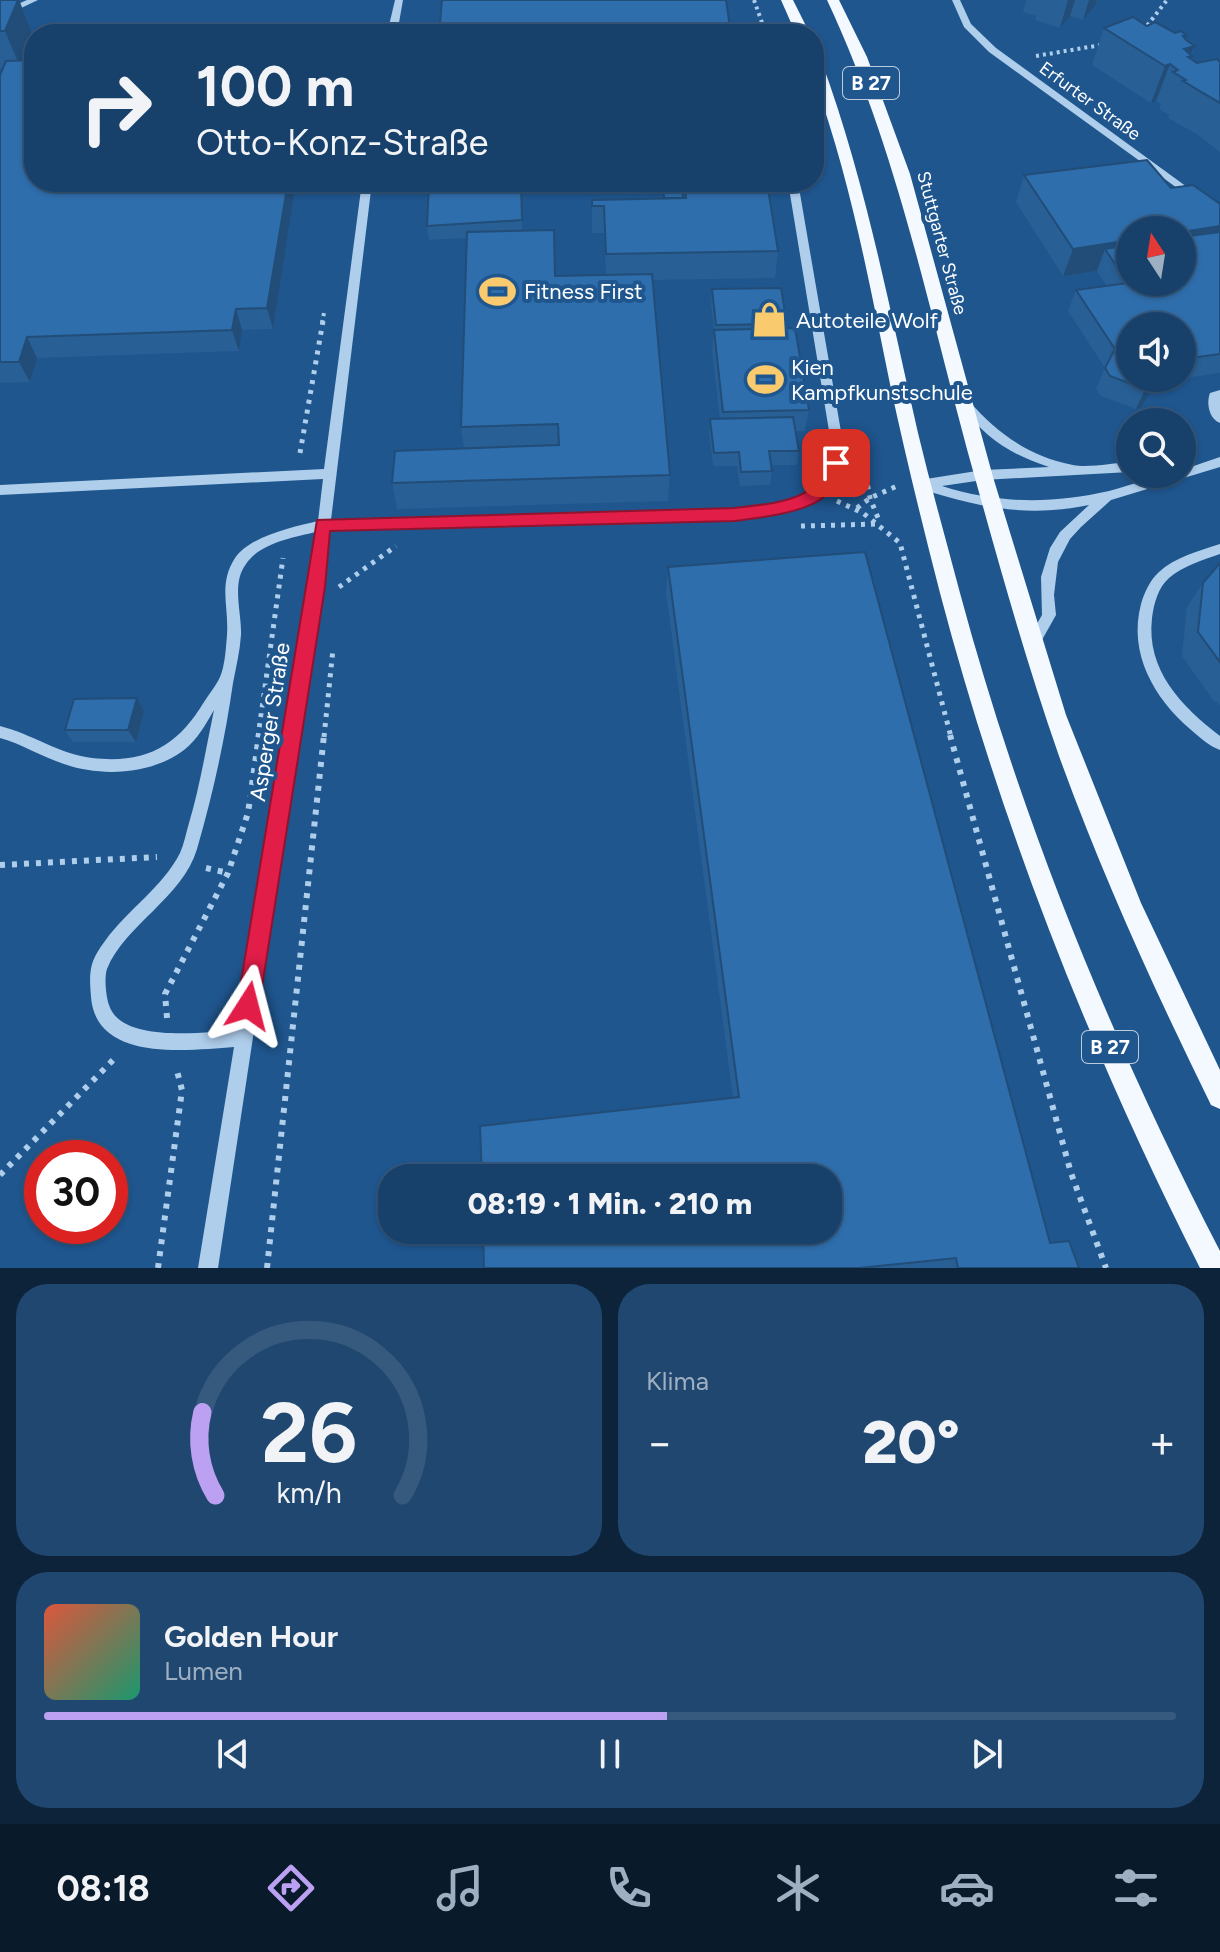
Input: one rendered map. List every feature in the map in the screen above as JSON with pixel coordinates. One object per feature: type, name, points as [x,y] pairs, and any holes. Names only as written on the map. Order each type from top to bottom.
[{"type":"main road","points":[[787,0],[798,24]]},
{"type":"main road","name":"Stuttgarter Straße","points":[[833,0],[854,41],[887,124],[921,238],[992,504]]},
{"type":"main road","name":"B 27","points":[[824,92],[859,205],[922,485],[977,694],[1047,895],[1111,1049],[1214,1268]]},
{"type":"main road","name":"B 27","points":[[992,504],[1033,643],[1084,794],[1136,920],[1220,1096]]},
{"type":"street","points":[[0,15],[34,0]]},
{"type":"street","points":[[394,24],[399,0]]},
{"type":"street","name":"Erfurter Straße","points":[[956,0],[958,12],[969,30],[1220,216]]},
{"type":"street","name":"Asperger Straße","points":[[208,1268],[316,587],[366,192]]},
{"type":"street","points":[[243,1038],[169,1043],[120,1032],[108,1022],[97,992],[97,971],[111,946],[167,886],[188,854],[203,801],[234,633],[231,584],[242,558],[272,540],[323,525],[734,515],[773,509],[816,494],[831,476],[838,449],[795,192]]},
{"type":"street","points":[[1219,415],[1214,396],[1220,394]]},
{"type":"street","points":[[965,404],[990,434],[1009,447],[1079,470]]},
{"type":"street","points":[[922,485],[992,504],[1038,505],[1105,499],[1220,462]]},
{"type":"street","points":[[1196,463],[1220,462]]},
{"type":"street","points":[[922,485],[983,475],[1116,468]]},
{"type":"street","points":[[0,490],[329,474]]},
{"type":"street","points":[[1033,643],[1049,615],[1045,587],[1047,566],[1076,521],[1105,499]]},
{"type":"street","points":[[1220,549],[1198,556],[1163,576],[1149,595],[1144,621],[1148,659],[1162,690],[1188,721],[1220,744]]},
{"type":"street","points":[[0,732],[87,764],[122,764],[159,757],[180,744],[201,719],[226,678]]},
{"type":"path","points":[[754,0],[762,24]]},
{"type":"path","points":[[1136,39],[1167,0]]},
{"type":"path","points":[[1007,61],[1107,44]]},
{"type":"path","points":[[296,476],[325,306]]},
{"type":"path","points":[[857,508],[892,486],[922,485]]},
{"type":"path","points":[[816,494],[857,508],[900,543],[978,842],[1071,1173],[1106,1268]]},
{"type":"path","points":[[870,498],[880,524]]},
{"type":"path","points":[[338,602],[339,586],[399,544],[400,523]]},
{"type":"path","points":[[0,1175],[108,1063],[167,1017],[165,994],[228,873],[248,813],[281,589]]},
{"type":"path","points":[[267,1268],[334,633]]},
{"type":"path","points":[[0,865],[160,857],[228,873]]},
{"type":"path","points":[[158,1268],[182,1090]]},
{"type":"building","points":[[0,0],[18,0],[5,31],[0,31]]},
{"type":"building","points":[[442,0],[726,0],[730,24],[440,24]]},
{"type":"building","points":[[1133,17],[1147,26],[1155,22],[1175,33],[1181,31],[1187,36],[1183,36],[1186,40],[1195,46],[1184,49],[1192,56],[1188,57],[1197,63],[1217,59],[1220,62],[1220,103],[1183,81],[1186,80],[1173,72],[1178,70],[1170,64],[1165,66],[1104,28]]},
{"type":"building","points":[[24,60],[24,192],[286,192],[267,308],[236,309],[232,330],[27,337],[19,362],[0,362],[0,75],[6,61]]},
{"type":"building","points":[[1147,160],[1171,188],[1193,185],[1220,204],[1220,226],[1196,230],[1196,216],[1116,216],[1116,242],[1073,249],[1024,175]]},
{"type":"building","points":[[429,192],[521,192],[522,220],[427,226]]},
{"type":"building","points":[[664,192],[682,192],[683,198],[664,198]]},
{"type":"building","points":[[685,192],[769,192],[778,251],[606,254],[604,206],[592,206],[592,200],[686,198]]},
{"type":"building","points":[[554,230],[555,276],[652,274],[670,475],[392,483],[395,451],[559,445],[558,424],[461,427],[467,232]]},
{"type":"building","points":[[1220,232],[1220,354],[1196,357],[1196,312],[1116,312],[1116,378],[1110,376],[1105,368],[1115,349],[1076,290],[1116,285],[1116,296],[1196,296],[1196,235]]},
{"type":"building","points":[[1116,247],[1116,265],[1105,249]]},
{"type":"building","points":[[781,288],[787,324],[716,325],[712,289]]},
{"type":"building","points":[[795,328],[809,410],[723,412],[714,330]]},
{"type":"building","points":[[793,417],[799,451],[769,451],[772,471],[741,472],[739,452],[714,453],[710,419]]},
{"type":"building","points":[[865,552],[1050,1243],[1069,1241],[1079,1268],[958,1268],[956,1258],[859,1268],[484,1268],[483,1244],[842,1244],[842,1164],[481,1164],[480,1126],[739,1097],[668,567]]},
{"type":"building","points":[[1220,563],[1220,662],[1198,632],[1203,583]]},
{"type":"building","points":[[137,698],[128,730],[65,730],[74,699]]},
{"type":"place","name":"Fitness First","points":[[498,291]]},
{"type":"place","name":"Autoteile Wolf","points":[[770,320]]},
{"type":"place","name":"Kien Kampfkunstschule","points":[[765,380]]},
{"type":"route","points":[[248,1006],[316,587],[323,525],[734,515],[773,509],[816,494],[827,483],[836,463]]}]
